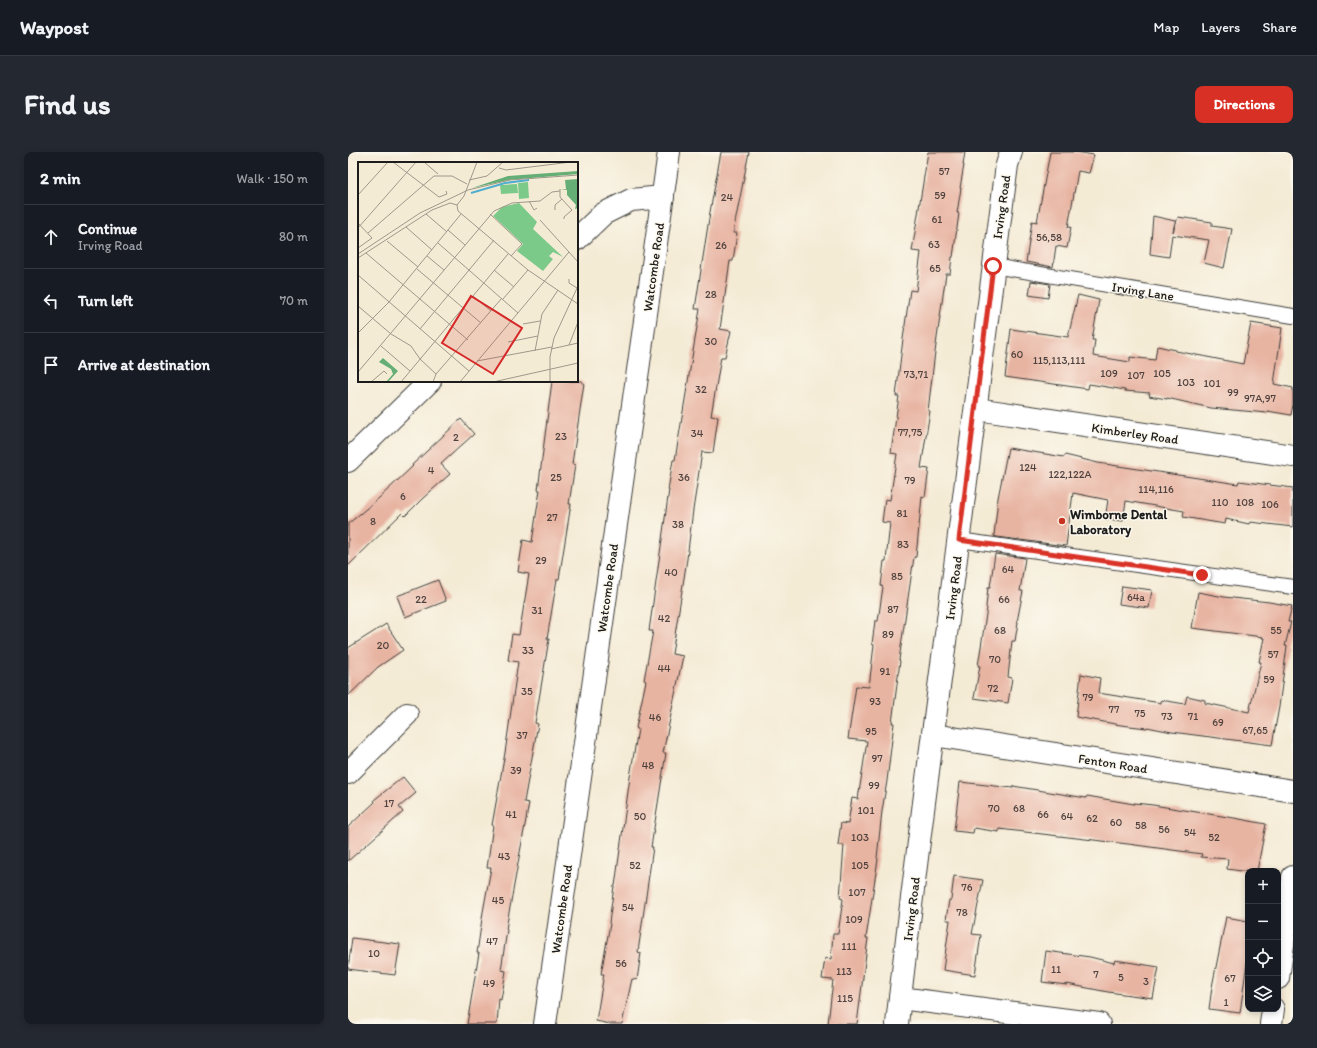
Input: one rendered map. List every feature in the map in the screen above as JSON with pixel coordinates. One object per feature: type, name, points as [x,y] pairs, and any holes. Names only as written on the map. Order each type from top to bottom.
[{"type":"street","name":"Watcombe Road","points":[[545,1024],[669,152]]},
{"type":"street","name":"Irving Road","points":[[898,1024],[933,735],[976,409],[1006,165],[1011,152]]},
{"type":"street","points":[[578,238],[602,214],[631,200],[663,197]]},
{"type":"street","points":[[348,461],[429,382]]},
{"type":"street","name":"Kimberley Road","points":[[976,409],[1293,456]]},
{"type":"street","points":[[348,773],[407,714]]},
{"type":"street","name":"Fenton Road","points":[[933,735],[1293,791]]},
{"type":"street","points":[[1278,976],[1293,877]]},
{"type":"street","points":[[900,998],[1099,1024]]},
{"type":"street","points":[[1271,1024],[1273,1012]]},
{"type":"lane","name":"Irving Lane","points":[[993,266],[1293,316]]},
{"type":"lane","points":[[959,540],[1293,587]]},
{"type":"building","points":[[721,152],[749,152],[733,233],[737,233],[733,261],[730,261],[720,329],[731,331],[725,357],[721,357],[711,416],[718,417],[713,453],[702,452],[672,654],[683,656],[663,753],[666,753],[651,847],[653,847],[638,952],[641,953],[637,980],[632,979],[622,1024],[610,1024],[596,1021],[604,974],[601,974],[610,924],[614,886],[638,729],[636,728],[646,681],[644,680],[653,631],[649,631],[668,490],[673,460],[675,460],[700,309],[695,309]]},
{"type":"building","points":[[928,152],[965,152],[957,213],[959,213],[950,274],[946,274],[935,352],[928,411],[930,411],[921,468],[929,469],[925,497],[922,496],[916,557],[914,557],[899,660],[892,723],[894,723],[882,811],[878,859],[866,938],[868,938],[857,1024],[828,1024],[833,980],[822,979],[825,958],[831,959],[833,934],[838,934],[843,899],[840,898],[844,845],[838,845],[841,823],[848,824],[852,798],[858,799],[867,741],[848,739],[856,686],[869,687],[875,621],[878,621],[883,587],[881,586],[884,561],[886,561],[890,523],[882,522],[885,499],[890,500],[897,454],[891,453],[899,396],[896,396],[910,290],[916,291],[921,252],[912,251]]},
{"type":"building","points":[[1050,152],[1076,152],[1094,155],[1089,173],[1078,171],[1068,227],[1071,227],[1067,248],[1056,246],[1053,267],[1026,262],[1032,221],[1037,222]]},
{"type":"building","points":[[1153,216],[1175,221],[1173,232],[1178,217],[1212,222],[1212,226],[1232,229],[1224,268],[1204,263],[1209,240],[1172,235],[1169,257],[1150,254]]},
{"type":"building","points":[[1031,281],[1050,284],[1048,298],[1029,295]]},
{"type":"building","points":[[1078,295],[1099,300],[1092,340],[1095,340],[1093,356],[1130,362],[1130,357],[1155,360],[1157,346],[1243,364],[1251,323],[1282,328],[1274,384],[1293,388],[1293,405],[1291,415],[1267,411],[1267,413],[1211,408],[1167,398],[1149,396],[1150,393],[1125,391],[1089,384],[1088,389],[1005,377],[1011,329],[1068,337]]},
{"type":"building","points":[[582,381],[582,383],[584,383],[572,464],[575,465],[569,504],[571,504],[559,579],[557,579],[547,639],[549,639],[535,723],[538,724],[524,802],[529,803],[506,929],[501,970],[506,971],[501,1000],[499,999],[497,1024],[467,1024],[479,953],[477,953],[483,912],[491,868],[487,868],[492,825],[505,753],[518,662],[508,660],[512,634],[519,635],[529,574],[518,572],[523,540],[532,542],[540,490],[538,490],[552,382]]},
{"type":"building","points":[[461,419],[474,434],[441,464],[450,474],[405,516],[402,513],[348,566],[348,524],[379,498]]},
{"type":"building","points":[[1008,448],[1064,457],[1065,455],[1098,463],[1238,484],[1239,481],[1293,488],[1293,527],[1250,522],[1249,524],[1226,519],[1225,524],[1183,517],[1184,511],[1126,501],[1123,521],[1105,519],[1108,500],[1073,493],[1066,546],[997,537],[994,536],[998,498]]},
{"type":"building","points":[[995,554],[1025,558],[1020,591],[1023,591],[1015,641],[1012,641],[1008,677],[1012,678],[1008,703],[974,698],[980,666],[978,666],[987,608],[988,587],[990,587]]},
{"type":"building","points":[[438,580],[446,601],[405,617],[397,596]]},
{"type":"building","points":[[1122,586],[1152,590],[1149,608],[1119,604]]},
{"type":"building","points":[[1198,592],[1292,606],[1288,622],[1291,622],[1285,646],[1287,646],[1279,707],[1272,745],[1172,732],[1147,727],[1121,725],[1076,717],[1081,674],[1100,678],[1098,693],[1161,703],[1161,700],[1185,704],[1187,696],[1205,700],[1205,703],[1249,712],[1261,662],[1259,662],[1264,638],[1192,628]]},
{"type":"building","points":[[386,624],[403,650],[378,667],[348,696],[348,648]]},
{"type":"building","points":[[403,777],[416,793],[399,807],[403,812],[348,861],[348,827],[375,802],[374,800]]},
{"type":"building","points":[[960,782],[1013,788],[1013,786],[1086,798],[1087,796],[1134,804],[1153,805],[1266,824],[1258,868],[1245,868],[1245,871],[1227,869],[1228,859],[1201,857],[1202,854],[999,829],[999,832],[974,828],[973,833],[954,831]]},
{"type":"building","points":[[954,876],[983,880],[972,934],[981,935],[975,975],[943,970],[950,920],[946,920],[949,900],[951,900]]},
{"type":"building","points":[[1226,917],[1245,920],[1245,977],[1240,1013],[1209,1009]]},
{"type":"building","points":[[352,938],[400,944],[395,975],[348,969]]},
{"type":"building","points":[[1046,951],[1090,957],[1114,963],[1115,960],[1159,967],[1153,998],[1108,992],[1067,984],[1042,982]]},
{"type":"place","name":"Wimborne Dental Laboratory","points":[[1062,521]]},
{"type":"route","points":[[993,266],[959,540],[1202,575]]}]
